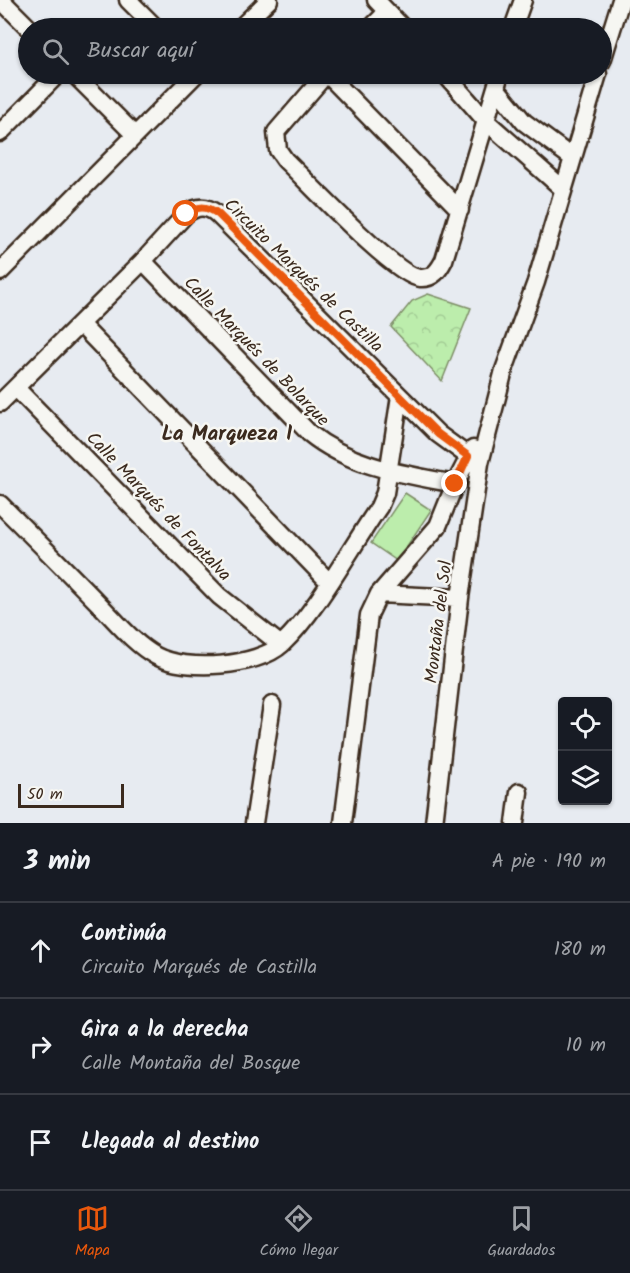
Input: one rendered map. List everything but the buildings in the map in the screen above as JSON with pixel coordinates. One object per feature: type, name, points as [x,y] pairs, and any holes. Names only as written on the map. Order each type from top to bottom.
[{"type":"street","points":[[1,0],[19,18]]},
{"type":"street","points":[[128,0],[146,18]]},
{"type":"street","points":[[505,0],[518,14]]},
{"type":"street","points":[[612,29],[621,0]]},
{"type":"street","points":[[248,18],[259,3]]},
{"type":"street","points":[[382,6],[393,18]]},
{"type":"street","points":[[0,134],[48,84]]},
{"type":"street","points":[[84,84],[135,135]]},
{"type":"street","points":[[0,272],[186,84]]},
{"type":"street","points":[[318,84],[276,132],[278,150],[285,160],[395,266],[419,278],[429,277],[438,271],[460,210],[497,84]]},
{"type":"street","points":[[337,84],[460,210]]},
{"type":"street","points":[[454,84],[486,121],[562,188]]},
{"type":"street","points":[[499,84],[503,100],[524,122],[571,157]]},
{"type":"street","name":"Montaña del Sol","points":[[434,823],[460,598],[478,472],[504,370],[536,282],[594,84]]},
{"type":"street","name":"Circuito Marqués de Castilla","points":[[0,403],[186,214],[198,207],[212,209],[438,434],[468,456]]},
{"type":"street","name":"Calle Marqués de Bolarque","points":[[142,261],[309,433],[344,456],[389,471],[455,484]]},
{"type":"street","points":[[80,324],[329,582]]},
{"type":"street","name":"Calle Marqués de Fontalva","points":[[16,388],[219,596],[281,645]]},
{"type":"street","points":[[0,504],[125,630],[156,656],[180,663],[234,663],[260,656],[281,645],[299,626],[379,507],[386,493],[400,396]]},
{"type":"street","points":[[343,823],[369,615],[379,594],[438,526],[468,456],[489,427]]},
{"type":"street","points":[[379,594],[460,598]]},
{"type":"street","points":[[254,823],[272,705]]},
{"type":"street","points":[[515,823],[519,792]]},
{"type":"green space","points":[[428,294],[471,308],[442,381],[391,327],[412,301]]},
{"type":"green space","points":[[405,493],[431,510],[397,561],[371,543]]},
{"type":"district","name":"La Marqueza I","points":[[227,433]]},
{"type":"route","points":[[186,214],[198,207],[212,209],[218,214],[438,434],[468,456],[455,484]]}]
